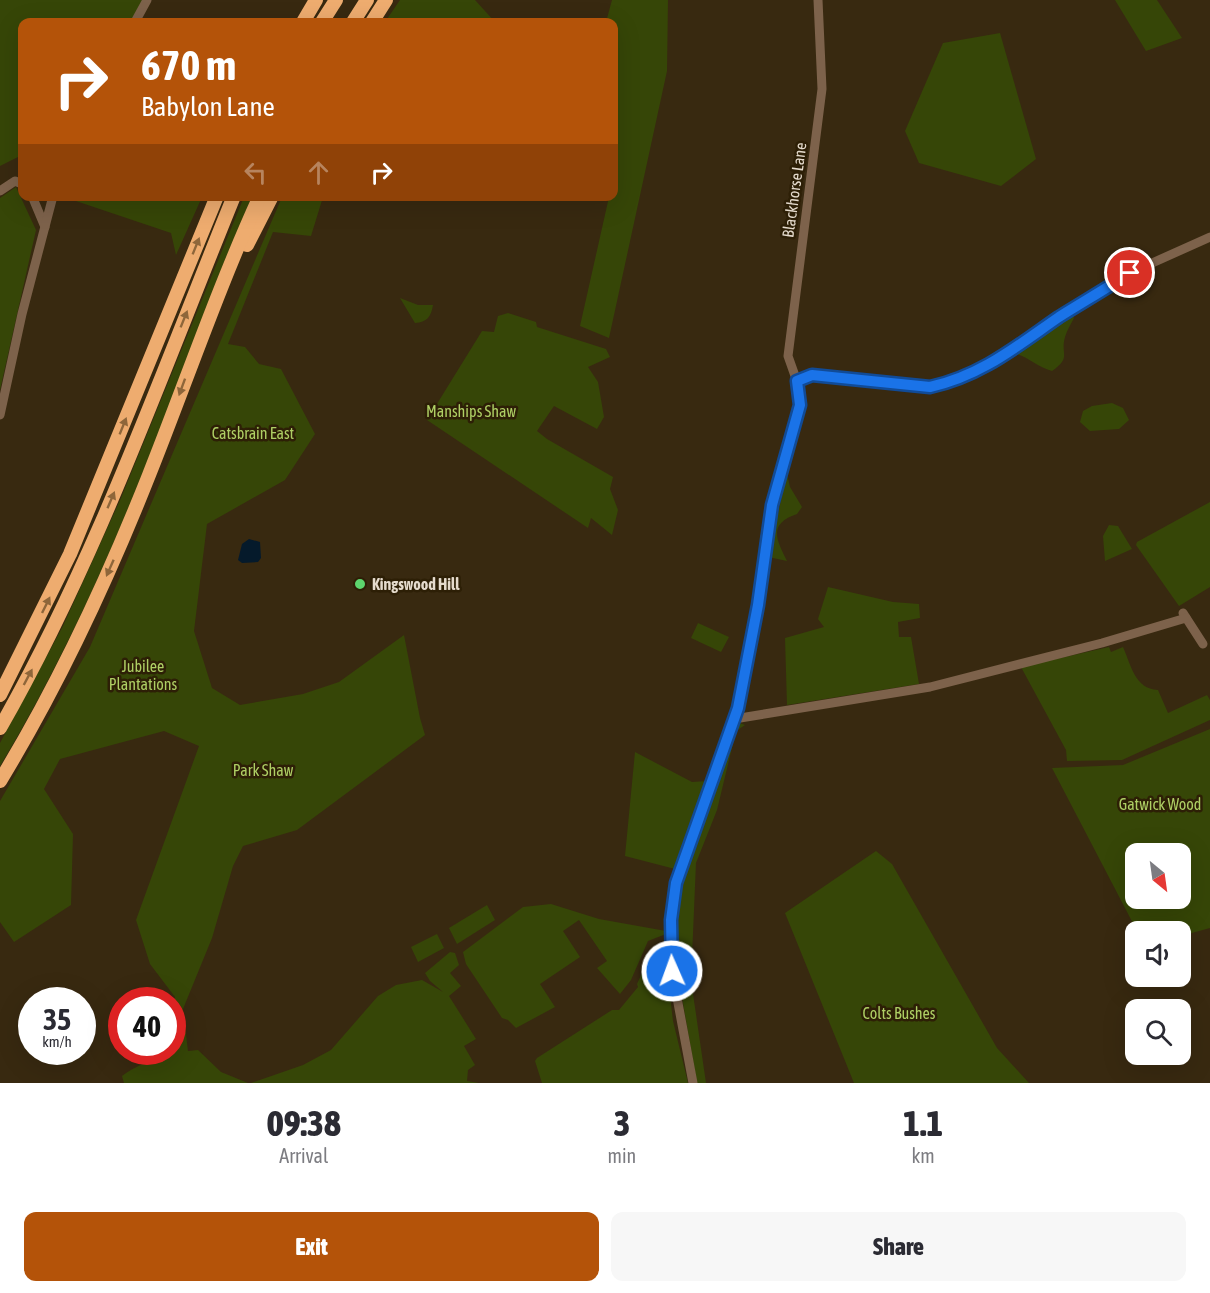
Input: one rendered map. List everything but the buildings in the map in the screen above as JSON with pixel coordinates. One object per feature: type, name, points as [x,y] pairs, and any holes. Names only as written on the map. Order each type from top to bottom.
[{"type":"highway","points":[[305,18],[316,0]]},
{"type":"highway","points":[[325,18],[336,0]]},
{"type":"highway","points":[[356,18],[367,0]]},
{"type":"highway","points":[[375,18],[386,0]]},
{"type":"highway","points":[[0,695],[70,554],[215,201]]},
{"type":"highway","points":[[0,728],[38,659],[85,561],[232,201]]},
{"type":"highway","points":[[0,781],[59,676],[115,558],[160,447],[210,312],[258,201]]},
{"type":"highway","points":[[210,312],[269,201]]},
{"type":"street","points":[[137,18],[147,0]]},
{"type":"street","name":"Blackhorse Lane","points":[[693,1083],[672,971],[672,905],[681,862],[734,719],[758,605],[772,505],[800,405],[797,381],[789,366],[788,345],[822,89],[818,0]]},
{"type":"street","points":[[0,191],[15,181],[18,182]]},
{"type":"street","points":[[34,201],[45,227]]},
{"type":"street","points":[[0,415],[22,314],[53,201]]},
{"type":"street","points":[[797,381],[812,375],[820,375],[930,387],[969,376],[993,364],[1130,273],[1210,237]]},
{"type":"street","points":[[734,719],[930,687],[1102,643],[1185,616],[1203,644]]},
{"type":"green space","points":[[0,0],[143,0],[132,18],[18,18],[18,157],[0,166]]},
{"type":"green space","points":[[400,0],[475,0],[491,18],[388,18]]},
{"type":"green space","points":[[612,0],[668,0],[667,71],[609,338],[580,326],[608,201],[618,201],[618,18],[607,18]]},
{"type":"green space","points":[[1115,0],[1157,0],[1182,38],[1146,51]]},
{"type":"green space","points":[[1000,33],[1036,159],[1001,186],[919,163],[905,131],[943,43]]},
{"type":"green space","points":[[16,187],[18,201],[23,201],[36,230],[0,390],[0,198]]},
{"type":"green space","points":[[76,201],[200,201],[176,255],[171,233]]},
{"type":"green space","points":[[242,201],[250,201],[223,264],[113,544],[60,657],[0,766],[0,743],[63,626],[121,498]]},
{"type":"green space","points":[[280,201],[322,201],[311,236],[273,232],[228,344],[245,347],[259,364],[281,369],[315,434],[285,480],[207,524],[194,631],[212,688],[240,705],[303,694],[339,682],[404,635],[425,735],[297,830],[243,846],[233,866],[212,938],[186,1002],[186,987],[167,987],[150,964],[136,920],[199,746],[164,731],[60,759],[44,789],[73,834],[71,905],[14,942],[0,922],[0,801],[90,647]]},
{"type":"green space","points":[[400,298],[418,305],[433,305],[430,316],[415,323]]},
{"type":"green space","name":"Manships Shaw","points":[[508,313],[536,322],[537,327],[606,349],[610,357],[588,367],[598,382],[604,417],[597,429],[554,406],[537,431],[613,477],[610,489],[618,510],[612,535],[591,518],[588,528],[427,420],[482,331],[494,332],[498,316]]},
{"type":"green space","points":[[1072,313],[1074,318],[1065,337],[1064,359],[1052,371],[1013,353]]},
{"type":"green space","points":[[1112,403],[1123,408],[1129,420],[1119,429],[1090,431],[1080,422],[1083,411],[1092,406]]},
{"type":"green space","points":[[787,474],[790,487],[802,507],[797,514],[782,522],[778,527],[778,539],[787,561],[768,557]]},
{"type":"green space","points":[[1210,502],[1210,587],[1179,606],[1136,545],[1137,542]]},
{"type":"green space","points":[[1109,525],[1118,526],[1132,549],[1105,561],[1103,536]]},
{"type":"green space","points":[[828,587],[893,602],[919,604],[920,618],[898,622],[899,637],[911,637],[919,684],[787,705],[785,638],[824,627],[818,619]]},
{"type":"green space","points":[[698,623],[729,637],[721,652],[691,638]]},
{"type":"green space","points":[[1109,647],[1111,652],[1123,647],[1139,681],[1150,689],[1158,690],[1168,713],[1207,695],[1210,700],[1210,720],[1122,760],[1067,761],[1066,750],[1021,667]]},
{"type":"green space","points":[[737,722],[745,725],[736,731],[717,810],[696,863],[691,980],[706,1083],[697,1083],[680,986],[677,909],[686,864]]},
{"type":"green space","name":"Gatwick Wood","points":[[1210,729],[1210,928],[1191,933],[1191,921],[1132,921],[1126,909],[1191,909],[1191,843],[1125,843],[1125,908],[1052,768],[1123,765]]},
{"type":"green space","points":[[635,752],[692,782],[707,781],[675,869],[625,856]]},
{"type":"green space","name":"Colts Bushes","points":[[876,851],[892,864],[997,1048],[1029,1083],[854,1083],[785,913]]},
{"type":"green space","points":[[551,904],[599,919],[666,931],[666,934],[648,941],[631,980],[620,994],[597,968],[607,961],[579,920],[563,931],[580,957],[540,984],[555,1007],[516,1028],[508,1020],[502,1018],[466,964],[463,952],[523,907]]},
{"type":"green space","points":[[487,905],[495,920],[457,944],[449,928]]},
{"type":"green space","points":[[437,934],[444,948],[418,962],[411,947]]},
{"type":"green space","points":[[664,943],[673,1021],[688,1083],[542,1083],[535,1061],[537,1058],[612,1010],[619,1010],[638,987],[637,984],[653,949]]},
{"type":"green space","points":[[450,952],[455,953],[459,965],[450,973],[461,986],[449,996],[476,1039],[464,1046],[475,1065],[468,1070],[467,1081],[479,1083],[251,1083],[303,1065],[331,1050],[378,996],[396,985],[422,980],[443,992],[430,981],[425,973]]},
{"type":"green space","points":[[186,1034],[188,1051],[198,1050],[221,1072],[248,1083],[124,1083],[122,1076],[141,1065],[186,1065]]},
{"type":"water","points":[[249,539],[260,542],[261,558],[258,562],[242,563],[238,560],[242,544]]},
{"type":"place","name":"Kingswood Hill","points":[[360,584]]},
{"type":"route","points":[[672,971],[671,920],[676,883],[681,862],[738,708],[754,616],[758,605],[765,537],[800,405],[800,390],[797,381],[812,375],[820,375],[930,387],[969,376],[993,364],[1130,273]]},
{"type":"park label","name":"Catsbrain East","points":[[253,433]]},
{"type":"park label","name":"Jubilee Plantations","points":[[143,675]]},
{"type":"park label","name":"Park Shaw","points":[[263,770]]}]
